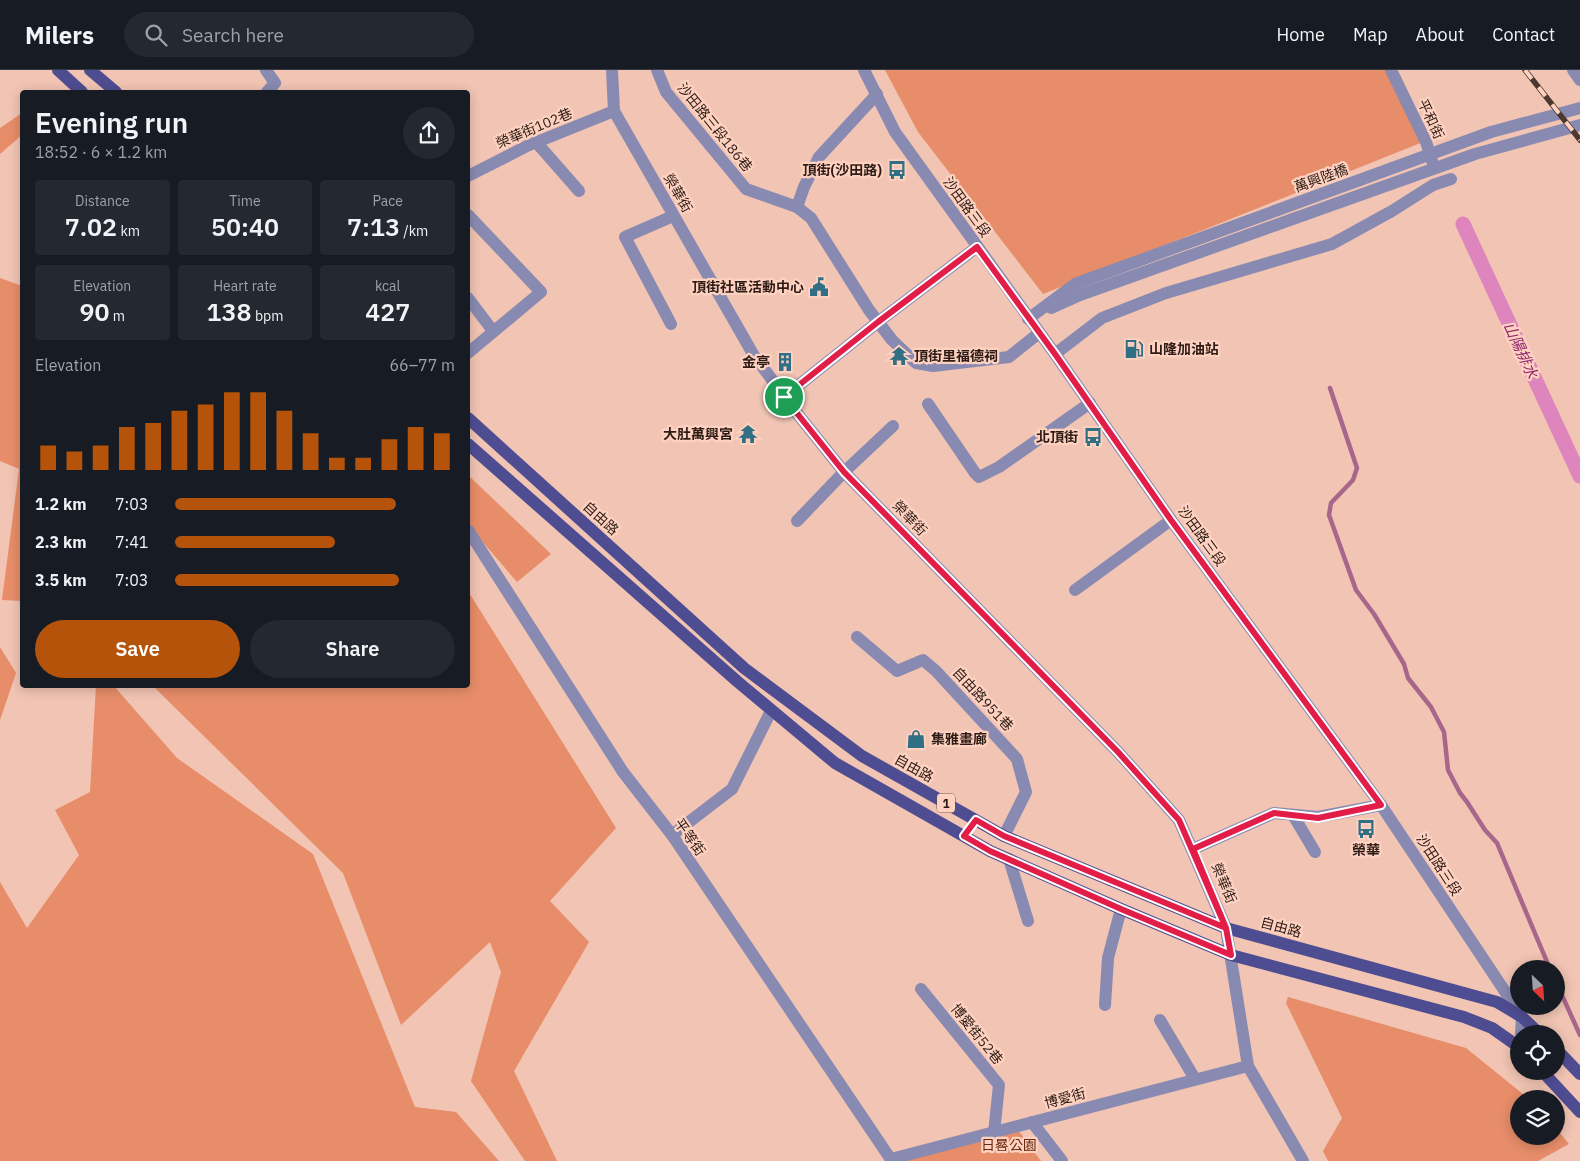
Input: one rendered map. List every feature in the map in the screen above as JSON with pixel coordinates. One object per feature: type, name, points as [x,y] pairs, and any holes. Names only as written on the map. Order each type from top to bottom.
[{"type":"main road","points":[[58,70],[80,90]]},
{"type":"main road","points":[[90,70],[114,90]]},
{"type":"main road","name":"自由路","points":[[470,420],[744,668],[862,756],[1004,836],[1226,928],[1497,1002],[1522,1017]]},
{"type":"main road","name":"1","points":[[470,446],[771,710],[835,763],[964,836],[1009,859],[1231,955],[1464,1017],[1492,1028],[1510,1041]]},
{"type":"main road","points":[[964,836],[976,820]]},
{"type":"main road","name":"沙田路三段","points":[[1522,1017],[1530,1025]]},
{"type":"main road","points":[[1565,1058],[1580,1074]]},
{"type":"main road","points":[[1550,1080],[1580,1112]]},
{"type":"street","points":[[266,70],[275,83],[269,90]]},
{"type":"street","name":"榮華街","points":[[612,70],[614,111],[753,354],[784,397],[844,472],[1118,752],[1179,820],[1226,928],[1248,1066]]},
{"type":"street","name":"沙田路三段186巷","points":[[657,70],[666,92],[746,188],[797,207]]},
{"type":"street","name":"沙田路三段","points":[[864,70],[895,132],[1090,403],[1171,520],[1381,805],[1522,1017]]},
{"type":"street","name":"平和街","points":[[1055,354],[1102,318],[1166,293],[1332,244],[1445,180],[1391,70]]},
{"type":"street","points":[[1573,70],[1580,80]]},
{"type":"street","points":[[877,94],[819,157],[804,187],[797,207],[811,218],[878,322],[892,340],[916,363],[934,366],[1008,357],[1039,333]]},
{"type":"street","name":"萬興陸橋","points":[[1078,290],[1491,132],[1580,108]]},
{"type":"street","name":"榮華街102巷","points":[[470,175],[536,142],[614,111]]},
{"type":"street","points":[[1028,319],[1078,290],[1475,154],[1580,125]]},
{"type":"street","points":[[536,142],[579,191]]},
{"type":"street","points":[[470,216],[541,292],[493,330],[470,351]]},
{"type":"street","points":[[671,324],[625,237],[673,216]]},
{"type":"street","points":[[784,397],[878,322],[977,247]]},
{"type":"street","points":[[470,301],[493,330]]},
{"type":"street","points":[[928,404],[975,473],[980,476],[999,467],[1090,403]]},
{"type":"street","points":[[797,521],[892,426]]},
{"type":"street","points":[[1075,590],[1171,520]]},
{"type":"street","name":"平等街","points":[[470,533],[623,772],[672,835],[891,1160]]},
{"type":"street","name":"自由路951巷","points":[[857,637],[897,671],[923,660],[936,671],[1017,759],[1026,792],[1004,836]]},
{"type":"street","points":[[672,835],[732,789],[771,710]]},
{"type":"street","points":[[1193,849],[1274,813],[1318,818],[1381,805]]},
{"type":"street","points":[[1293,815],[1315,852]]},
{"type":"street","points":[[1009,859],[1028,921]]},
{"type":"street","points":[[1105,1005],[1108,958],[1121,909]]},
{"type":"street","name":"博愛街52巷","points":[[921,989],[999,1085],[994,1132]]},
{"type":"street","points":[[1522,1017],[1522,1025]]},
{"type":"street","points":[[1160,1020],[1195,1079]]},
{"type":"street","points":[[1248,1066],[1303,1161]]},
{"type":"street","name":"博愛街","points":[[891,1160],[1248,1066]]},
{"type":"street","points":[[1032,1122],[1062,1161]]},
{"type":"green space","points":[[885,70],[1388,70],[1423,142],[1043,294],[918,132]]},
{"type":"green space","points":[[20,114],[20,137],[0,154],[0,128]]},
{"type":"green space","points":[[0,278],[20,285],[20,601],[2,600],[19,469],[0,461]]},
{"type":"green space","points":[[470,477],[551,554],[517,582],[470,527]]},
{"type":"green space","points":[[470,594],[616,828],[550,901],[589,942],[514,1071],[557,1161],[525,1161],[471,1081],[501,972],[490,942],[401,1025],[343,873],[155,688],[470,688]]},
{"type":"green space","points":[[0,647],[16,673],[0,720]]},
{"type":"green space","points":[[96,688],[116,688],[177,758],[313,854],[415,1107],[456,1112],[499,1161],[0,1161],[0,882],[27,928],[79,855],[55,810],[90,792]]},
{"type":"green space","points":[[1288,997],[1466,1048],[1518,1090],[1510,1090],[1510,1145],[1565,1145],[1565,1139],[1569,1144],[1538,1161],[1328,1161],[1323,1151],[1342,1118],[1286,1003]]},
{"type":"green space","name":"日晷公園","points":[[1016,1127],[1041,1161],[902,1161]]},
{"type":"waterway","name":"山陽排水","points":[[1463,224],[1580,476]]},
{"type":"waterway","points":[[1330,388],[1357,468],[1353,480],[1331,503],[1329,515],[1356,590],[1374,614],[1404,664],[1408,678],[1431,707],[1444,732],[1448,770],[1460,793],[1485,830],[1497,843],[1546,960]]},
{"type":"waterway","points":[[1565,1002],[1580,1035]]},
{"type":"railway","points":[[1525,70],[1580,140]]},
{"type":"place","name":"頂街(沙田路)","points":[[897,170]]},
{"type":"place","name":"頂街社區活動中心","points":[[819,287]]},
{"type":"place","name":"山隆加油站","points":[[1134,349]]},
{"type":"place","name":"頂街里福德祠","points":[[899,356]]},
{"type":"place","name":"金亭","points":[[785,362]]},
{"type":"place","name":"大肚萬興宮","points":[[748,434]]},
{"type":"place","name":"北頂街","points":[[1093,437]]},
{"type":"place","name":"集雅畫廊","points":[[916,739]]},
{"type":"place","name":"榮華","points":[[1366,829]]},
{"type":"route","points":[[784,397],[844,472],[1118,752],[1179,820],[1226,928],[1004,836],[976,820],[964,836],[990,851],[1231,955],[1226,928],[1193,849],[1274,813],[1318,818],[1381,805],[1171,520],[1055,354],[977,247],[878,322],[784,397]]}]
